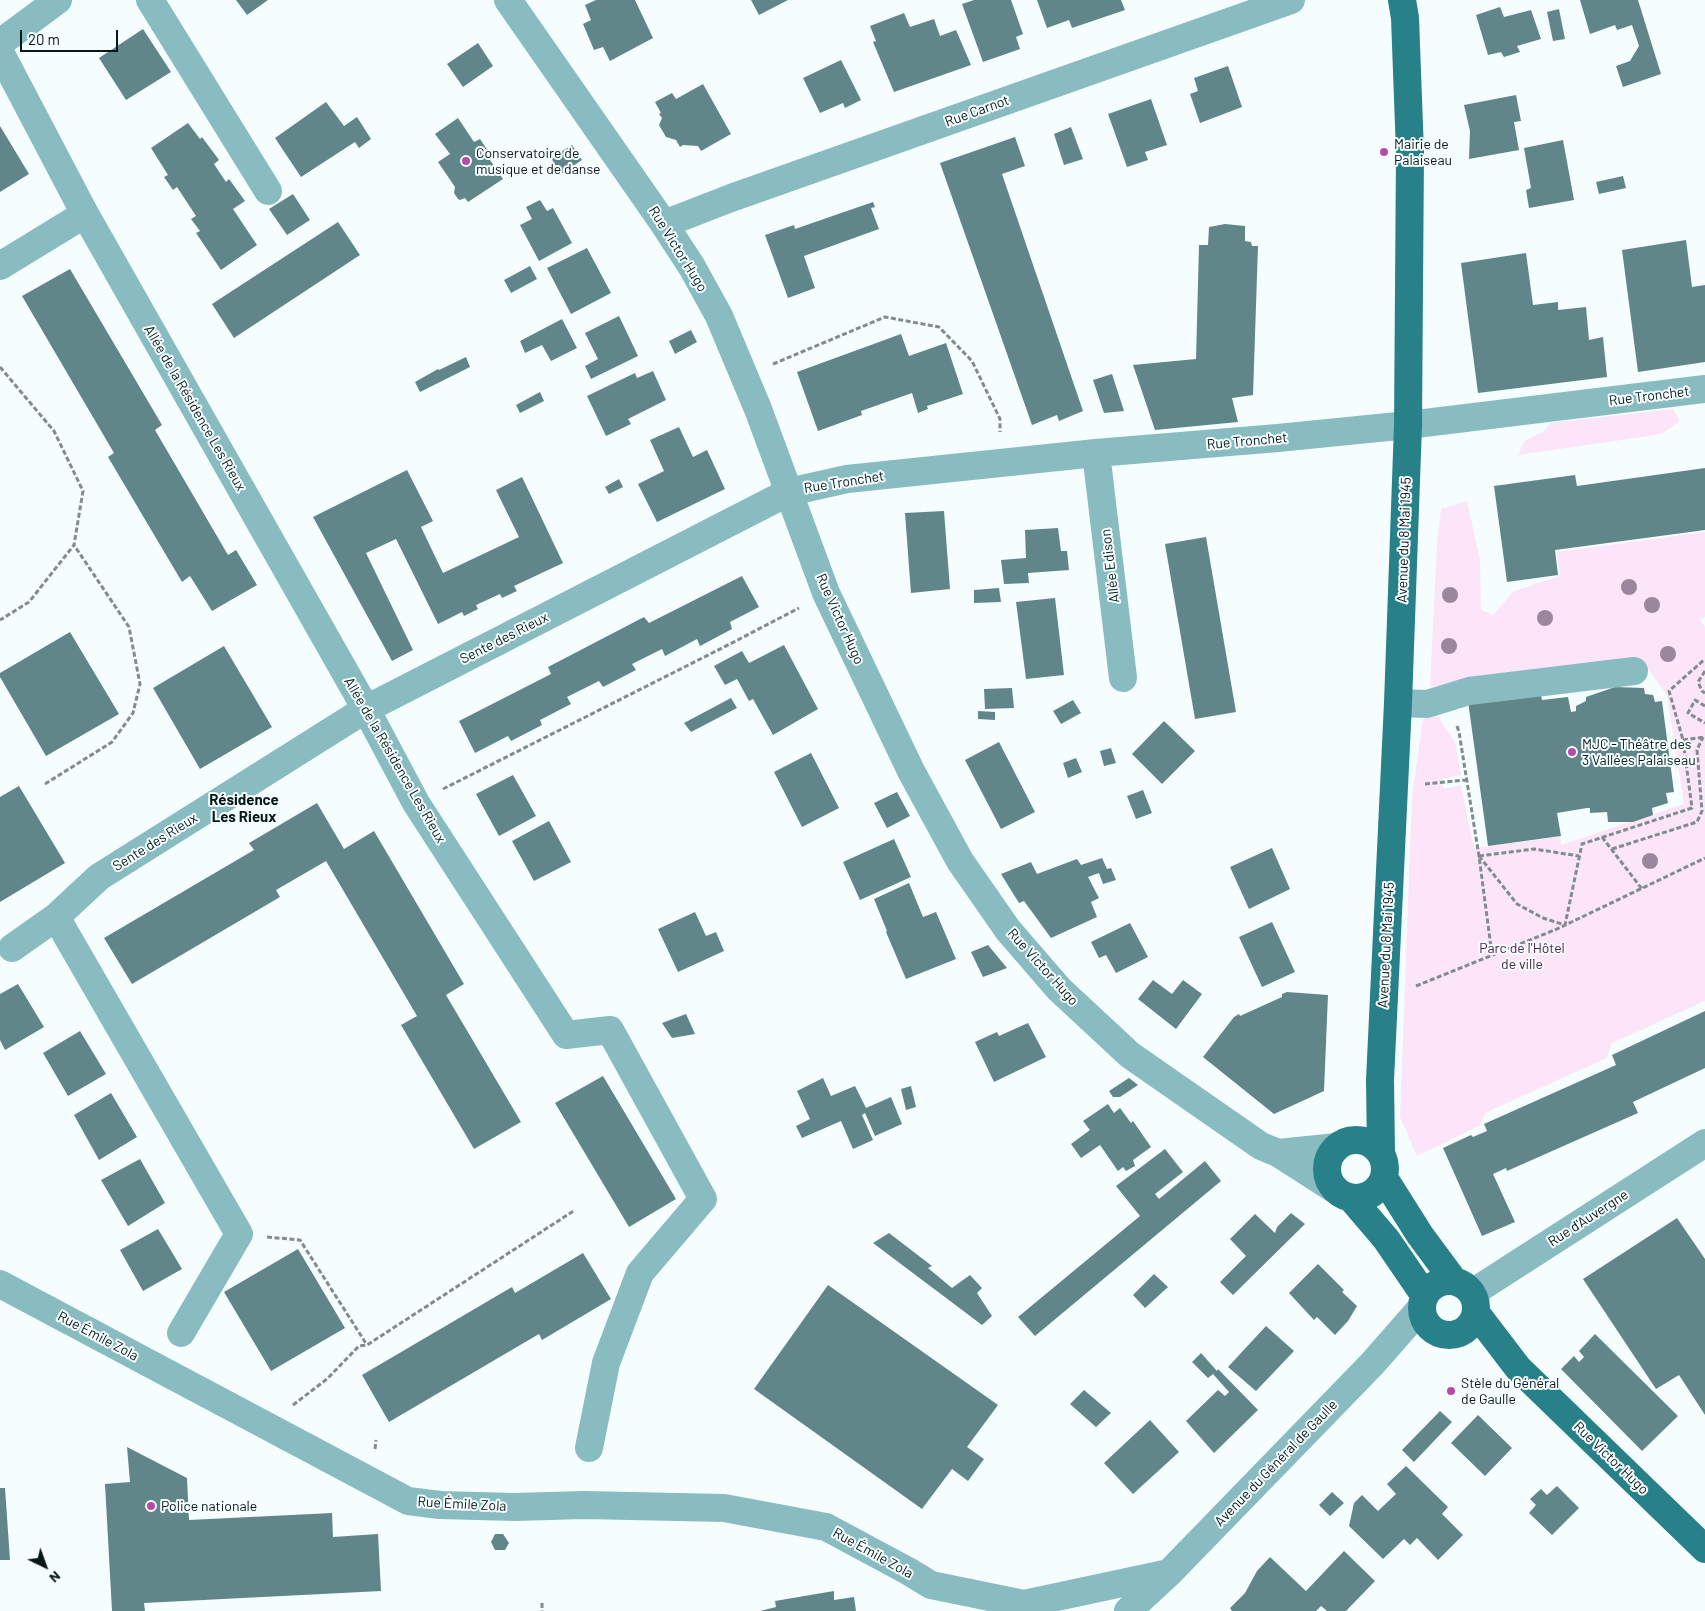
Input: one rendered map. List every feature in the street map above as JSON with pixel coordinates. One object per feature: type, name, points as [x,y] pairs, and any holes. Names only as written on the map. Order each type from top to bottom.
[{"type":"main road","name":"Avenue du 8 Mai 1945","points":[[1383,1165],[1380,1080],[1398,703],[1408,425],[1410,152],[1405,18],[1402,0]]},
{"type":"main road","name":"Avenue du 8 Mai 1945","points":[[1344,1144],[1380,1080]]},
{"type":"main road","points":[[1359,1140],[1375,1146],[1383,1165],[1381,1185],[1368,1196],[1344,1194],[1331,1183],[1327,1174],[1331,1154],[1344,1144],[1359,1140]]},
{"type":"main road","name":"Rue Victor Hugo","points":[[1383,1165],[1420,1235],[1467,1296],[1518,1368],[1705,1549]]},
{"type":"main road","name":"Rue Victor Hugo","points":[[1344,1194],[1386,1239],[1433,1316],[1518,1368]]},
{"type":"main road","points":[[1443,1282],[1467,1296],[1472,1323],[1463,1331],[1433,1316],[1432,1287],[1443,1282]]},
{"type":"street","points":[[0,44],[58,0]]},
{"type":"street","points":[[150,0],[268,190]]},
{"type":"street","name":"Rue Victor Hugo","points":[[508,0],[664,224],[692,267],[719,316],[758,409],[826,593],[920,787],[960,861],[1008,930],[1059,989],[1130,1055],[1262,1146],[1278,1152],[1344,1194]]},
{"type":"street","name":"Rue Carnot","points":[[664,224],[731,198],[1278,2]]},
{"type":"street","name":"Allée de la Résidence Les Rieux","points":[[0,52],[85,214],[366,709],[416,803],[566,1035],[610,1030],[703,1199],[640,1273],[606,1363],[589,1448]]},
{"type":"street","points":[[0,266],[85,214]]},
{"type":"street","name":"Rue Tronchet","points":[[789,492],[847,479],[1096,453],[1408,425],[1705,389]]},
{"type":"street","name":"Allée Edison","points":[[1096,453],[1123,678]]},
{"type":"street","name":"Sente des Rieux","points":[[12,948],[56,917],[99,877],[366,709],[789,492]]},
{"type":"street","points":[[1398,703],[1427,704],[1469,691],[1634,671]]},
{"type":"street","points":[[56,917],[239,1234],[181,1333]]},
{"type":"street","name":"Rue d'Auvergne","points":[[1467,1296],[1705,1143]]},
{"type":"street","points":[[1278,1152],[1344,1144]]},
{"type":"street","name":"Rue Émile Zola","points":[[0,1284],[408,1501],[440,1505],[515,1507],[584,1505],[724,1508],[826,1527],[931,1585]]},
{"type":"street","name":"Avenue du Général de Gaulle","points":[[1128,1611],[1168,1573],[1383,1352],[1433,1316]]},
{"type":"street","points":[[931,1585],[1027,1607],[1168,1573]]},
{"type":"street","name":"Avenue du Général de Gaulle","points":[[1144,1611],[1168,1573]]},
{"type":"street","points":[[931,1585],[951,1611]]},
{"type":"path","points":[[770,365],[885,317],[939,327],[972,361],[1000,419],[1000,438]]},
{"type":"path","points":[[0,367],[54,431],[84,491],[74,545],[29,602],[0,620]]},
{"type":"path","points":[[45,784],[112,742],[133,713],[140,684],[129,627],[74,545]]},
{"type":"path","points":[[416,803],[730,644],[826,593]]},
{"type":"path","points":[[1565,925],[1582,844],[1692,808],[1683,740],[1669,690],[1705,659]]},
{"type":"path","points":[[1705,671],[1698,682],[1705,693]]},
{"type":"path","points":[[1443,699],[1459,732],[1479,856],[1492,955]]},
{"type":"path","points":[[1705,706],[1695,700],[1688,713],[1705,723]]},
{"type":"path","points":[[1683,740],[1704,737]]},
{"type":"path","points":[[1612,848],[1697,822],[1702,810],[1697,750],[1704,737]]},
{"type":"path","points":[[1423,784],[1466,780]]},
{"type":"path","points":[[1602,837],[1642,889]]},
{"type":"path","points":[[1479,856],[1534,849],[1579,856]]},
{"type":"path","points":[[1479,856],[1516,904],[1543,918],[1565,925]]},
{"type":"path","points":[[1414,986],[1565,925],[1705,858]]},
{"type":"path","points":[[266,1425],[327,1379],[359,1346],[367,1346],[575,1210]]},
{"type":"path","points":[[239,1234],[300,1240],[367,1346]]},
{"type":"path","points":[[542,1603],[542,1611]]},
{"type":"green space","points":[[1673,409],[1680,421],[1662,434],[1518,455],[1524,442],[1543,432],[1550,423]]},
{"type":"green space","name":"Parc de l'Hôtel de ville","points":[[1467,501],[1480,560],[1481,610],[1493,615],[1514,591],[1560,576],[1557,552],[1705,532],[1705,617],[1700,620],[1705,627],[1705,1001],[1612,1043],[1607,1058],[1485,1113],[1481,1125],[1417,1156],[1400,1117],[1412,796],[1423,719],[1438,716],[1455,742],[1461,775],[1441,779],[1444,789],[1461,785],[1474,848],[1560,837],[1561,845],[1684,804],[1667,695],[1642,661],[1430,687],[1437,544],[1441,509]]},
{"type":"building","points":[[236,0],[268,0],[247,15]]},
{"type":"building","points":[[596,0],[635,0],[653,38],[610,61],[603,47],[594,50],[583,24],[591,20],[585,5]]},
{"type":"building","points":[[751,0],[788,0],[759,15]]},
{"type":"building","points":[[974,0],[1011,0],[1023,34],[1016,37],[1020,49],[983,62],[962,4]]},
{"type":"building","points":[[1037,0],[1121,0],[1125,10],[1072,28],[1069,20],[1047,28]]},
{"type":"building","points":[[1580,0],[1638,0],[1661,74],[1623,87],[1616,66],[1630,61],[1639,46],[1632,25],[1617,30],[1615,25],[1590,34]]},
{"type":"building","points":[[1500,7],[1504,17],[1531,10],[1541,39],[1517,46],[1520,52],[1504,57],[1501,52],[1488,55],[1476,15]]},
{"type":"building","points":[[1559,9],[1565,39],[1553,41],[1547,12]]},
{"type":"building","points":[[904,13],[910,27],[934,19],[940,36],[956,30],[971,65],[894,92],[873,42],[876,41],[870,26]]},
{"type":"building","points":[[143,29],[171,72],[126,100],[99,58]]},
{"type":"building","points":[[478,43],[493,66],[463,87],[447,64]]},
{"type":"building","points":[[841,60],[861,100],[845,108],[843,103],[820,113],[803,78]]},
{"type":"building","points":[[1228,66],[1242,107],[1200,123],[1190,94],[1198,91],[1194,78]]},
{"type":"building","points":[[703,84],[731,134],[701,151],[698,146],[683,145],[680,147],[676,140],[666,137],[659,125],[662,118],[655,102],[672,93],[676,99]]},
{"type":"building","points":[[1516,95],[1521,121],[1514,122],[1519,150],[1469,159],[1470,131],[1464,105]]},
{"type":"building","points":[[1151,99],[1167,145],[1145,152],[1148,160],[1127,167],[1108,114]]},
{"type":"building","points":[[326,102],[344,126],[357,117],[371,139],[359,148],[355,142],[301,177],[275,138]]},
{"type":"building","name":"Conservatoire de musique et de danse","points":[[458,118],[474,142],[480,139],[492,157],[490,160],[503,179],[468,202],[465,198],[458,199],[454,193],[455,187],[438,162],[450,154],[435,134]]},
{"type":"building","points":[[188,123],[200,139],[202,137],[219,160],[214,164],[226,182],[229,179],[245,201],[233,209],[257,245],[221,270],[196,233],[200,231],[191,219],[196,216],[177,187],[173,190],[164,177],[168,175],[151,148]]},
{"type":"building","points":[[0,126],[29,174],[0,192]]},
{"type":"building","points":[[1071,127],[1083,159],[1064,165],[1054,134]]},
{"type":"building","points":[[1015,137],[1025,166],[1002,174],[1083,411],[1059,421],[1057,415],[1032,425],[940,163]]},
{"type":"building","points":[[1563,140],[1574,200],[1529,208],[1526,190],[1531,188],[1524,148]]},
{"type":"building","points":[[572,145],[582,160],[561,174],[551,158]]},
{"type":"building","points":[[1623,176],[1626,188],[1599,194],[1596,182]]},
{"type":"building","points":[[293,194],[310,220],[287,235],[269,209]]},
{"type":"building","points":[[540,200],[547,211],[553,208],[572,243],[539,261],[520,225],[532,219],[526,207]]},
{"type":"building","points":[[873,202],[875,207],[871,208],[879,229],[804,256],[815,288],[788,298],[765,235],[794,225],[795,229]]},
{"type":"building","points":[[338,222],[360,255],[234,338],[212,304]]},
{"type":"building","points":[[1225,224],[1245,226],[1245,241],[1251,242],[1252,246],[1258,246],[1253,395],[1232,398],[1238,422],[1155,430],[1133,365],[1196,359],[1199,245],[1208,245],[1209,227]]},
{"type":"building","points":[[1686,240],[1692,287],[1705,285],[1705,362],[1638,372],[1622,250]]},
{"type":"building","points":[[587,248],[611,293],[571,314],[547,268]]},
{"type":"building","points":[[1526,253],[1533,305],[1558,302],[1558,310],[1586,307],[1589,340],[1603,337],[1607,377],[1478,393],[1461,263]]},
{"type":"building","points":[[530,266],[537,279],[511,293],[504,280]]},
{"type":"building","points":[[70,269],[162,425],[155,430],[228,555],[236,550],[257,585],[212,611],[190,576],[182,582],[108,457],[114,453],[22,296]]},
{"type":"building","points":[[619,316],[638,356],[591,379],[585,366],[598,359],[585,333]]},
{"type":"building","points":[[562,319],[577,348],[551,361],[542,345],[525,353],[520,341]]},
{"type":"building","points":[[691,330],[697,342],[675,354],[669,341]]},
{"type":"building","points":[[901,334],[909,356],[946,343],[963,394],[927,406],[928,409],[918,413],[912,393],[861,411],[862,415],[818,431],[797,372]]},
{"type":"building","points":[[466,357],[470,367],[420,392],[415,382],[438,369]]},
{"type":"building","points":[[653,371],[666,400],[628,419],[631,424],[606,436],[587,396],[635,373],[637,378]]},
{"type":"building","points":[[1112,374],[1124,411],[1104,413],[1093,380]]},
{"type":"building","points":[[540,392],[544,401],[520,413],[516,405]]},
{"type":"building","points":[[679,427],[693,457],[707,450],[725,489],[657,522],[638,484],[664,471],[650,440]]},
{"type":"building","points":[[1705,468],[1705,530],[1555,550],[1558,575],[1507,582],[1494,486],[1575,475],[1577,486]]},
{"type":"building","points":[[407,470],[433,521],[421,527],[443,573],[519,537],[496,490],[522,477],[563,563],[514,586],[517,591],[502,598],[500,594],[476,605],[478,609],[464,616],[462,612],[438,624],[396,539],[366,553],[413,650],[392,661],[313,517]]},
{"type":"building","points":[[619,479],[623,487],[609,494],[605,487]]},
{"type":"building","points":[[944,511],[950,589],[911,593],[905,513]]},
{"type":"building","points":[[1058,528],[1061,551],[1067,551],[1069,570],[1028,573],[1029,583],[1004,584],[1001,560],[1026,558],[1025,530]]},
{"type":"building","points":[[1206,537],[1236,712],[1195,719],[1165,544]]},
{"type":"building","points":[[742,576],[759,607],[730,622],[732,629],[700,646],[697,639],[665,656],[662,649],[632,664],[636,670],[603,687],[599,681],[567,697],[571,704],[540,720],[542,725],[511,741],[508,736],[475,753],[459,721],[551,674],[548,667],[644,617],[649,623]]},
{"type":"building","points":[[999,588],[1001,602],[974,603],[974,590]]},
{"type":"building","points":[[1055,598],[1064,675],[1026,679],[1016,602]]},
{"type":"building","points":[[70,632],[119,714],[46,756],[0,677],[0,673]]},
{"type":"building","points":[[784,645],[818,709],[773,735],[753,699],[749,701],[737,679],[725,685],[714,666],[742,651],[749,663]]},
{"type":"building","points":[[224,646],[272,727],[200,769],[153,688]]},
{"type":"building","name":"MJC - Théâtre des 3 Vallées Palaiseau","points":[[1615,687],[1644,688],[1645,694],[1653,695],[1655,702],[1662,701],[1674,792],[1666,793],[1668,803],[1652,808],[1653,815],[1633,822],[1608,822],[1607,812],[1590,813],[1590,808],[1557,813],[1561,836],[1488,846],[1468,701],[1540,691],[1542,700],[1568,697],[1571,712],[1576,711],[1576,706],[1586,701],[1586,697]]},
{"type":"building","points":[[1012,688],[1014,708],[985,709],[984,689]]},
{"type":"building","points":[[731,698],[737,708],[691,732],[684,723]]},
{"type":"building","points":[[1073,700],[1081,713],[1061,724],[1053,711]]},
{"type":"building","points":[[978,711],[995,712],[995,720],[978,719]]},
{"type":"building","points":[[1164,721],[1195,751],[1162,784],[1132,754]]},
{"type":"building","points":[[999,742],[1035,812],[1001,829],[965,760]]},
{"type":"building","points":[[1111,748],[1116,763],[1104,766],[1100,751]]},
{"type":"building","points":[[811,753],[839,808],[802,827],[774,772]]},
{"type":"building","points":[[1076,758],[1082,772],[1068,778],[1063,763]]},
{"type":"building","points":[[513,775],[536,816],[499,836],[476,794]]},
{"type":"building","points":[[19,786],[65,863],[0,902],[0,797]]},
{"type":"building","points":[[1143,790],[1152,813],[1136,819],[1127,796]]},
{"type":"building","points":[[897,792],[910,816],[887,828],[874,803]]},
{"type":"building","points":[[317,803],[344,849],[374,831],[464,984],[446,995],[521,1122],[474,1149],[401,1025],[417,1016],[326,861],[276,890],[280,897],[132,984],[104,938],[254,850],[249,843]]},
{"type":"building","points":[[549,821],[571,862],[534,881],[512,841]]},
{"type":"building","points":[[894,839],[911,877],[860,900],[843,862]]},
{"type":"building","points":[[1272,848],[1290,889],[1249,909],[1230,867]]},
{"type":"building","points":[[1102,858],[1107,869],[1111,868],[1116,880],[1103,884],[1099,873],[1088,877],[1099,898],[1091,902],[1097,917],[1051,938],[1024,901],[1019,903],[1001,874],[1031,862],[1037,874],[1077,859],[1081,865]]},
{"type":"building","points":[[909,883],[923,917],[936,912],[956,959],[906,979],[874,899]]},
{"type":"building","points":[[695,912],[706,936],[716,932],[724,951],[678,972],[658,929]]},
{"type":"building","points":[[1272,922],[1295,972],[1262,987],[1239,937]]},
{"type":"building","points":[[1130,923],[1148,957],[1116,973],[1106,955],[1099,958],[1091,942]]},
{"type":"building","points":[[988,945],[1007,968],[983,977],[971,952]]},
{"type":"building","points":[[1153,980],[1172,994],[1183,980],[1202,994],[1176,1029],[1138,999]]},
{"type":"building","points":[[18,984],[44,1027],[5,1050],[0,1040],[0,994]]},
{"type":"building","points":[[1287,992],[1328,995],[1324,1091],[1274,1114],[1203,1057],[1234,1017],[1282,997],[1282,994]]},
{"type":"building","points":[[1705,1011],[1705,1068],[1633,1102],[1638,1113],[1507,1171],[1506,1168],[1493,1174],[1515,1222],[1482,1236],[1443,1148],[1471,1135],[1473,1137],[1487,1131],[1484,1124],[1616,1065],[1612,1055]]},
{"type":"building","points":[[686,1014],[695,1034],[672,1038],[662,1023]]},
{"type":"building","points":[[1028,1023],[1046,1057],[994,1082],[975,1042],[997,1032],[999,1036]]},
{"type":"building","points":[[80,1031],[106,1074],[68,1096],[43,1053]]},
{"type":"building","points":[[603,1076],[676,1199],[629,1227],[555,1103]]},
{"type":"building","points":[[823,1078],[831,1096],[855,1086],[866,1108],[891,1097],[902,1124],[875,1136],[865,1113],[862,1115],[873,1140],[853,1149],[841,1121],[802,1138],[796,1126],[810,1119],[797,1091]]},
{"type":"building","points":[[1129,1078],[1138,1085],[1120,1097],[1113,1097],[1109,1091]]},
{"type":"building","points":[[911,1086],[916,1107],[906,1110],[901,1089]]},
{"type":"building","points":[[111,1093],[137,1137],[99,1160],[74,1115]]},
{"type":"building","points":[[1108,1104],[1114,1113],[1120,1108],[1131,1123],[1133,1121],[1151,1147],[1133,1160],[1135,1166],[1126,1171],[1123,1167],[1118,1171],[1100,1145],[1081,1158],[1071,1144],[1090,1130],[1083,1121]]},
{"type":"building","points":[[1165,1149],[1183,1172],[1155,1194],[1159,1199],[1205,1161],[1221,1181],[1035,1336],[1018,1317],[1140,1216],[1116,1186]]},
{"type":"building","points":[[140,1159],[165,1203],[128,1226],[101,1180]]},
{"type":"building","points":[[1291,1213],[1305,1224],[1233,1295],[1220,1282],[1246,1256],[1230,1239],[1255,1214],[1275,1233],[1277,1227]]},
{"type":"building","points":[[1677,1218],[1705,1259],[1705,1415],[1679,1375],[1656,1389],[1583,1279]]},
{"type":"building","points":[[158,1229],[182,1269],[143,1291],[120,1250]]},
{"type":"building","points":[[889,1233],[932,1266],[928,1268],[952,1288],[970,1275],[982,1288],[977,1293],[992,1316],[982,1325],[873,1243]]},
{"type":"building","points":[[298,1249],[345,1328],[271,1371],[224,1292]]},
{"type":"building","points":[[583,1253],[611,1299],[542,1340],[539,1334],[389,1422],[362,1375],[512,1287],[515,1293]]},
{"type":"building","points":[[1318,1264],[1357,1306],[1348,1321],[1335,1335],[1317,1317],[1314,1320],[1289,1293]]},
{"type":"building","points":[[1154,1274],[1168,1287],[1145,1308],[1133,1295]]},
{"type":"building","points":[[828,1285],[998,1405],[967,1447],[984,1459],[968,1481],[952,1469],[922,1509],[754,1389]]},
{"type":"building","points":[[1266,1326],[1294,1351],[1256,1391],[1228,1367]]},
{"type":"building","points":[[1595,1334],[1678,1416],[1642,1451],[1561,1369],[1574,1356],[1579,1362],[1584,1357],[1579,1351]]},
{"type":"building","points":[[1201,1353],[1258,1410],[1214,1453],[1186,1421],[1218,1390],[1225,1396],[1229,1392],[1213,1374],[1208,1378],[1192,1362]]},
{"type":"building","points":[[1084,1390],[1111,1413],[1096,1427],[1070,1404]]},
{"type":"building","points":[[1440,1411],[1452,1422],[1414,1462],[1402,1450]]},
{"type":"building","points":[[1478,1415],[1512,1448],[1485,1476],[1451,1443]]},
{"type":"building","points":[[1150,1420],[1179,1452],[1133,1494],[1104,1463]]},
{"type":"building","points":[[127,1447],[187,1478],[189,1520],[332,1513],[333,1537],[378,1534],[381,1591],[144,1603],[145,1611],[112,1611],[105,1484],[130,1482]]},
{"type":"building","points":[[1406,1466],[1448,1507],[1442,1514],[1463,1535],[1438,1560],[1417,1538],[1410,1545],[1404,1539],[1383,1559],[1349,1526],[1354,1503],[1362,1495],[1378,1511],[1396,1494],[1387,1484]]},
{"type":"building","points":[[1557,1486],[1579,1508],[1552,1535],[1529,1513],[1536,1505],[1530,1499],[1541,1489],[1547,1495]]},
{"type":"building","points":[[0,1488],[5,1488],[10,1560],[0,1560]]},
{"type":"building","points":[[1332,1492],[1344,1503],[1330,1516],[1319,1505]]},
{"type":"building","points":[[495,1534],[503,1534],[509,1543],[505,1550],[495,1550],[491,1542]]},
{"type":"building","points":[[1344,1551],[1375,1581],[1346,1611],[1327,1611],[1321,1606],[1316,1611],[1232,1611],[1230,1608],[1245,1593],[1257,1571],[1270,1557],[1306,1591]]},
{"type":"building","points":[[834,1591],[834,1600],[854,1597],[856,1611],[760,1611],[776,1607],[775,1601]]},
{"type":"place","name":"Mairie de Palaiseau","points":[[1384,152]]},
{"type":"place","name":"Conservatoire de musique et de danse","points":[[466,161]]},
{"type":"place","name":"MJC - Théâtre des 3 Vallées Palaiseau","points":[[1572,752]]},
{"type":"place","name":"Stèle du Général de Gaulle","points":[[1451,1391]]},
{"type":"place","name":"Police nationale","points":[[151,1506]]},
{"type":"district","name":"Résidence Les Rieux","points":[[244,808]]}]
